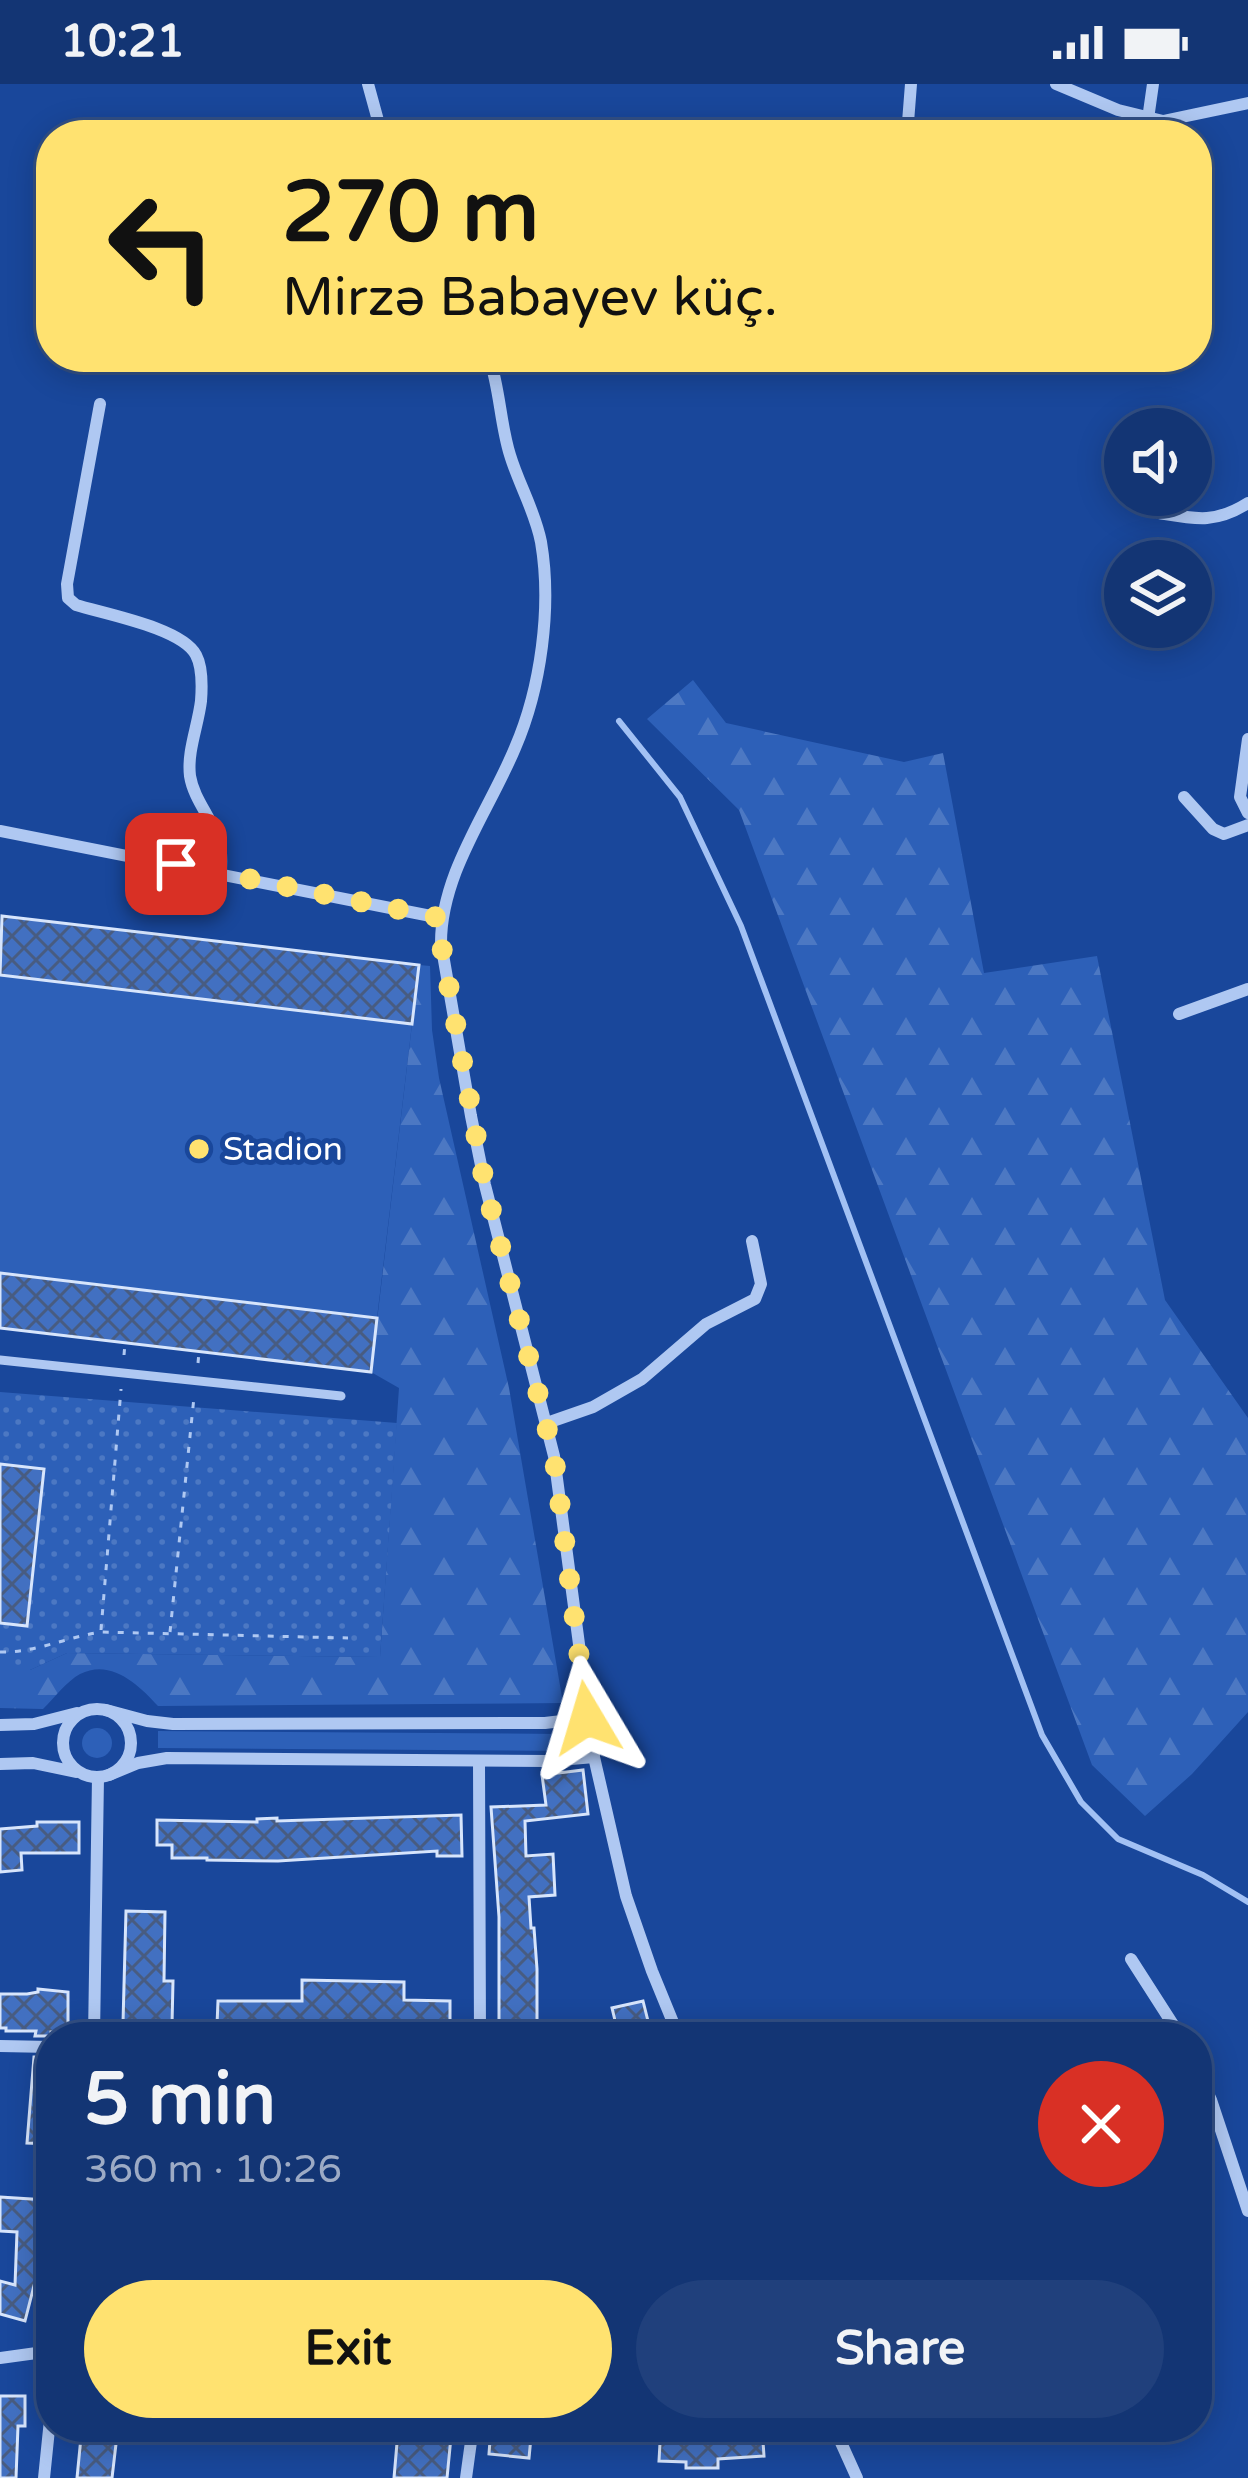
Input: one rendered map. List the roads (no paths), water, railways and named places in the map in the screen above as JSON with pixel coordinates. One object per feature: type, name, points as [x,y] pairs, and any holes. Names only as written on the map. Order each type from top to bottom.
[{"type":"street","points":[[368,84],[378,120]]},
{"type":"street","points":[[908,120],[911,84]]},
{"type":"street","points":[[1056,84],[1156,120]]},
{"type":"street","points":[[1148,119],[1153,84]]},
{"type":"street","points":[[1168,120],[1248,103]]},
{"type":"street","points":[[494,372],[509,452],[541,541],[542,640],[530,709],[470,840],[441,918],[441,943],[476,1139],[561,1490],[594,1757],[626,1896],[673,2022]]},
{"type":"street","points":[[100,404],[68,598],[76,605],[167,632],[196,655],[201,701],[190,777],[221,849],[220,873]]},
{"type":"street","points":[[1177,516],[1200,520],[1248,503]]},
{"type":"street","points":[[1248,739],[1240,797],[1248,813]]},
{"type":"street","points":[[1184,797],[1214,830],[1224,834],[1248,825]]},
{"type":"street","points":[[0,831],[441,918]]},
{"type":"street","points":[[1179,1014],[1248,988]]},
{"type":"street","points":[[547,1424],[593,1407],[642,1379],[706,1324],[755,1299],[761,1284],[752,1241]]},
{"type":"street","points":[[0,1724],[34,1724],[106,1710],[173,1724],[545,1723],[587,1718]]},
{"type":"street","points":[[98,1776],[125,1762],[131,1742],[124,1722],[106,1710]]},
{"type":"street","points":[[84,1711],[67,1726],[63,1750],[68,1761],[98,1776]]},
{"type":"street","points":[[0,1764],[49,1765],[98,1776],[167,1758],[479,1761],[594,1757]]},
{"type":"street","points":[[479,1761],[480,2022]]},
{"type":"street","points":[[94,2022],[98,1776]]},
{"type":"street","points":[[1130,1959],[1170,2022]]},
{"type":"street","points":[[0,2046],[36,2047]]},
{"type":"street","points":[[1212,2105],[1248,2211]]},
{"type":"street","points":[[0,2357],[36,2353]]},
{"type":"street","points":[[44,2478],[48,2442]]},
{"type":"street","points":[[466,2478],[471,2442]]},
{"type":"street","points":[[841,2442],[857,2478]]},
{"type":"lane","points":[[0,1360],[341,1396]]},
{"type":"waterway","points":[[619,721],[680,797],[741,926],[1042,1735],[1081,1802],[1118,1839],[1203,1875],[1248,1902]]},
{"type":"place","name":"Stadion","points":[[199,1149]]}]
